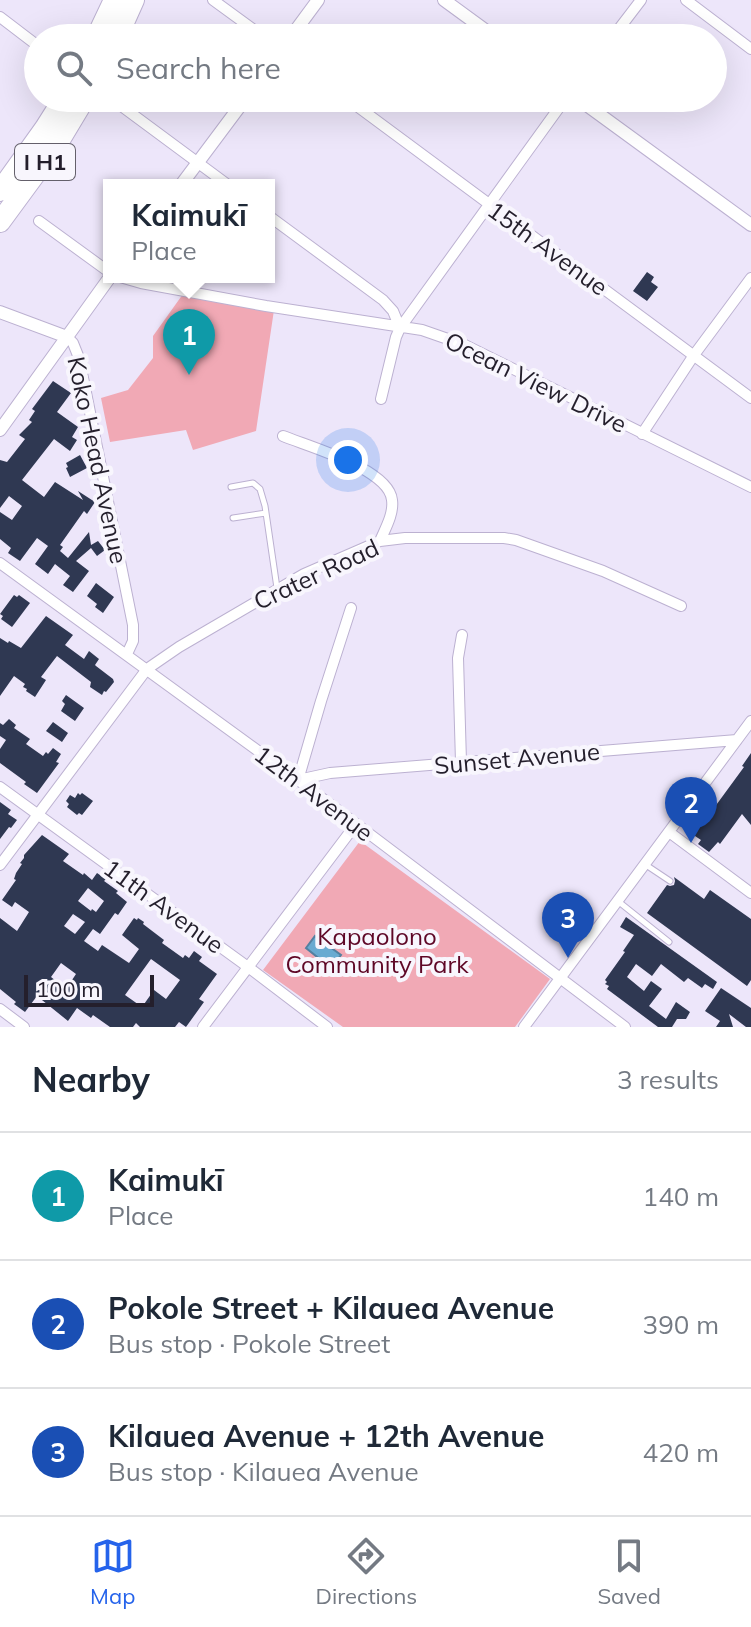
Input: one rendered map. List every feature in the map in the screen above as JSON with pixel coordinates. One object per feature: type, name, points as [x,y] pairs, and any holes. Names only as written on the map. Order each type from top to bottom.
[{"type":"highway","points":[[103,24],[114,0]]},
{"type":"highway","points":[[123,24],[134,0]]},
{"type":"highway","name":"I H1","points":[[0,191],[54,112]]},
{"type":"highway","name":"I H1","points":[[0,222],[58,143],[77,112]]},
{"type":"street","points":[[213,0],[246,24]]},
{"type":"street","points":[[300,24],[318,0]]},
{"type":"street","points":[[444,0],[477,24]]},
{"type":"street","points":[[623,24],[641,0]]},
{"type":"street","points":[[686,0],[718,24]]},
{"type":"street","points":[[0,17],[24,35]]},
{"type":"street","points":[[727,31],[751,49]]},
{"type":"street","points":[[129,112],[220,179]]},
{"type":"street","points":[[186,179],[236,112]]},
{"type":"street","name":"15th Avenue","points":[[365,112],[751,398]]},
{"type":"street","points":[[381,399],[400,328],[556,112]]},
{"type":"street","points":[[596,112],[751,225]]},
{"type":"street","points":[[275,220],[383,300],[393,311],[400,328]]},
{"type":"street","points":[[39,221],[103,270]]},
{"type":"street","points":[[642,434],[694,355],[751,278]]},
{"type":"street","points":[[0,430],[104,283]]},
{"type":"street","name":"Ocean View Drive","points":[[141,283],[422,330],[465,345],[751,487]]},
{"type":"street","name":"Koko Head Avenue","points":[[0,312],[67,337],[79,358],[133,625],[133,641],[127,654]]},
{"type":"street","points":[[283,436],[364,469],[383,481],[389,489],[393,505],[380,541]]},
{"type":"street","name":"Crater Road","points":[[0,865],[147,669],[186,642],[304,574],[380,541],[475,537],[516,540],[603,571],[681,606]]},
{"type":"street","name":"12th Avenue","points":[[0,563],[298,780],[625,1027]]},
{"type":"street","points":[[298,780],[351,608]]},
{"type":"street","points":[[461,762],[458,658],[462,635]]},
{"type":"street","points":[[524,1027],[751,721]]},
{"type":"street","name":"Sunset Avenue","points":[[298,780],[330,773],[737,740]]},
{"type":"street","name":"11th Avenue","points":[[0,787],[327,1027]]},
{"type":"street","points":[[203,1027],[356,824]]},
{"type":"street","points":[[669,832],[751,893]]},
{"type":"street","points":[[0,1009],[24,1027]]},
{"type":"lane","points":[[231,487],[253,483],[260,489],[277,589]]},
{"type":"lane","points":[[233,518],[266,513]]},
{"type":"lane","points":[[646,864],[670,881]]},
{"type":"lane","points":[[618,901],[669,942]]},
{"type":"green space","points":[[183,294],[274,310],[256,431],[193,450],[186,430],[110,442],[101,398],[128,390],[153,358],[153,336]]},
{"type":"green space","name":"Kapaolono Community Park","points":[[360,841],[550,979],[515,1027],[343,1027],[263,970]]},
{"type":"water","points":[[315,936],[341,955],[331,968],[306,948]]},
{"type":"building","points":[[647,272],[654,277],[651,282],[658,287],[647,301],[633,291]]},
{"type":"building","points":[[53,381],[71,393],[57,412],[78,427],[72,437],[77,440],[70,451],[54,439],[22,480],[44,497],[55,482],[83,500],[78,491],[95,502],[87,514],[84,511],[60,545],[63,547],[60,551],[68,558],[89,532],[91,545],[98,541],[105,550],[97,556],[91,548],[76,561],[89,571],[73,592],[63,585],[70,576],[55,564],[48,574],[35,564],[48,546],[37,538],[20,561],[8,553],[11,548],[0,539],[0,512],[12,520],[22,506],[9,496],[0,508],[0,460],[7,462],[25,439],[19,435],[32,422],[29,420],[35,411],[32,409]]},
{"type":"building","points":[[80,455],[87,468],[70,477],[66,463]]},
{"type":"building","points":[[96,583],[114,597],[103,613],[87,596]]},
{"type":"building","points":[[14,595],[30,603],[12,627],[1,619],[3,616],[0,614]]},
{"type":"building","points":[[46,616],[73,635],[65,645],[84,659],[89,651],[99,659],[95,665],[114,682],[102,695],[90,687],[91,682],[57,656],[41,677],[46,680],[35,697],[14,676],[0,696],[0,638],[21,648]]},
{"type":"building","points":[[66,695],[84,708],[75,721],[61,711]]},
{"type":"building","points":[[9,719],[16,725],[14,728],[30,739],[26,744],[43,756],[53,748],[61,754],[56,762],[59,763],[37,793],[0,763],[0,749],[6,740],[0,736],[0,723],[3,725]]},
{"type":"building","points":[[53,722],[68,733],[62,742],[46,731]]},
{"type":"building","points":[[751,753],[751,825],[742,814],[720,844],[718,842],[709,852],[698,844],[701,840],[692,834],[744,767]]},
{"type":"building","points":[[78,793],[93,801],[82,815],[67,807],[69,804],[66,801],[70,795],[75,798]]},
{"type":"building","points":[[0,802],[11,810],[8,814],[17,820],[0,839]]},
{"type":"building","points":[[42,835],[69,854],[63,861],[92,880],[97,873],[127,902],[100,934],[93,929],[84,941],[98,951],[102,945],[129,963],[139,949],[122,935],[134,918],[138,918],[164,940],[162,943],[183,958],[185,955],[189,958],[194,951],[202,957],[199,961],[217,974],[199,999],[204,1002],[186,1027],[179,1022],[175,1027],[140,1027],[136,1023],[133,1027],[110,1027],[77,1008],[68,1021],[37,996],[25,1012],[14,1004],[16,1002],[0,989],[0,918],[17,931],[29,912],[15,902],[12,907],[2,900],[16,880],[24,855]],"holes":[[[88,888],[104,901],[96,912],[78,901]],[[73,914],[85,922],[75,934],[64,926]],[[151,959],[180,980],[166,999],[154,990],[142,1007],[125,995]],[[61,963],[76,974],[66,989],[51,977]]]},
{"type":"building","points":[[674,877],[704,899],[710,890],[751,919],[751,980],[747,986],[647,913],[667,885],[674,885]]},
{"type":"building","points":[[626,917],[717,982],[713,989],[705,984],[702,988],[688,978],[684,982],[661,964],[652,976],[636,964],[627,977],[644,991],[651,981],[662,989],[649,1006],[666,1019],[676,1002],[690,1012],[686,1019],[677,1019],[672,1027],[658,1027],[607,989],[609,986],[605,980],[634,935],[620,927]]},
{"type":"building","points":[[721,988],[751,1008],[751,1027],[746,1027],[729,1014],[733,1027],[716,1027],[720,1021],[705,1011]]},
{"type":"place","name":"Kaimukī","points":[[189,375]]},
{"type":"place","name":"Pokole Street + Kilauea Avenue","points":[[691,843]]},
{"type":"place","name":"Kilauea Avenue + 12th Avenue","points":[[568,958]]}]
